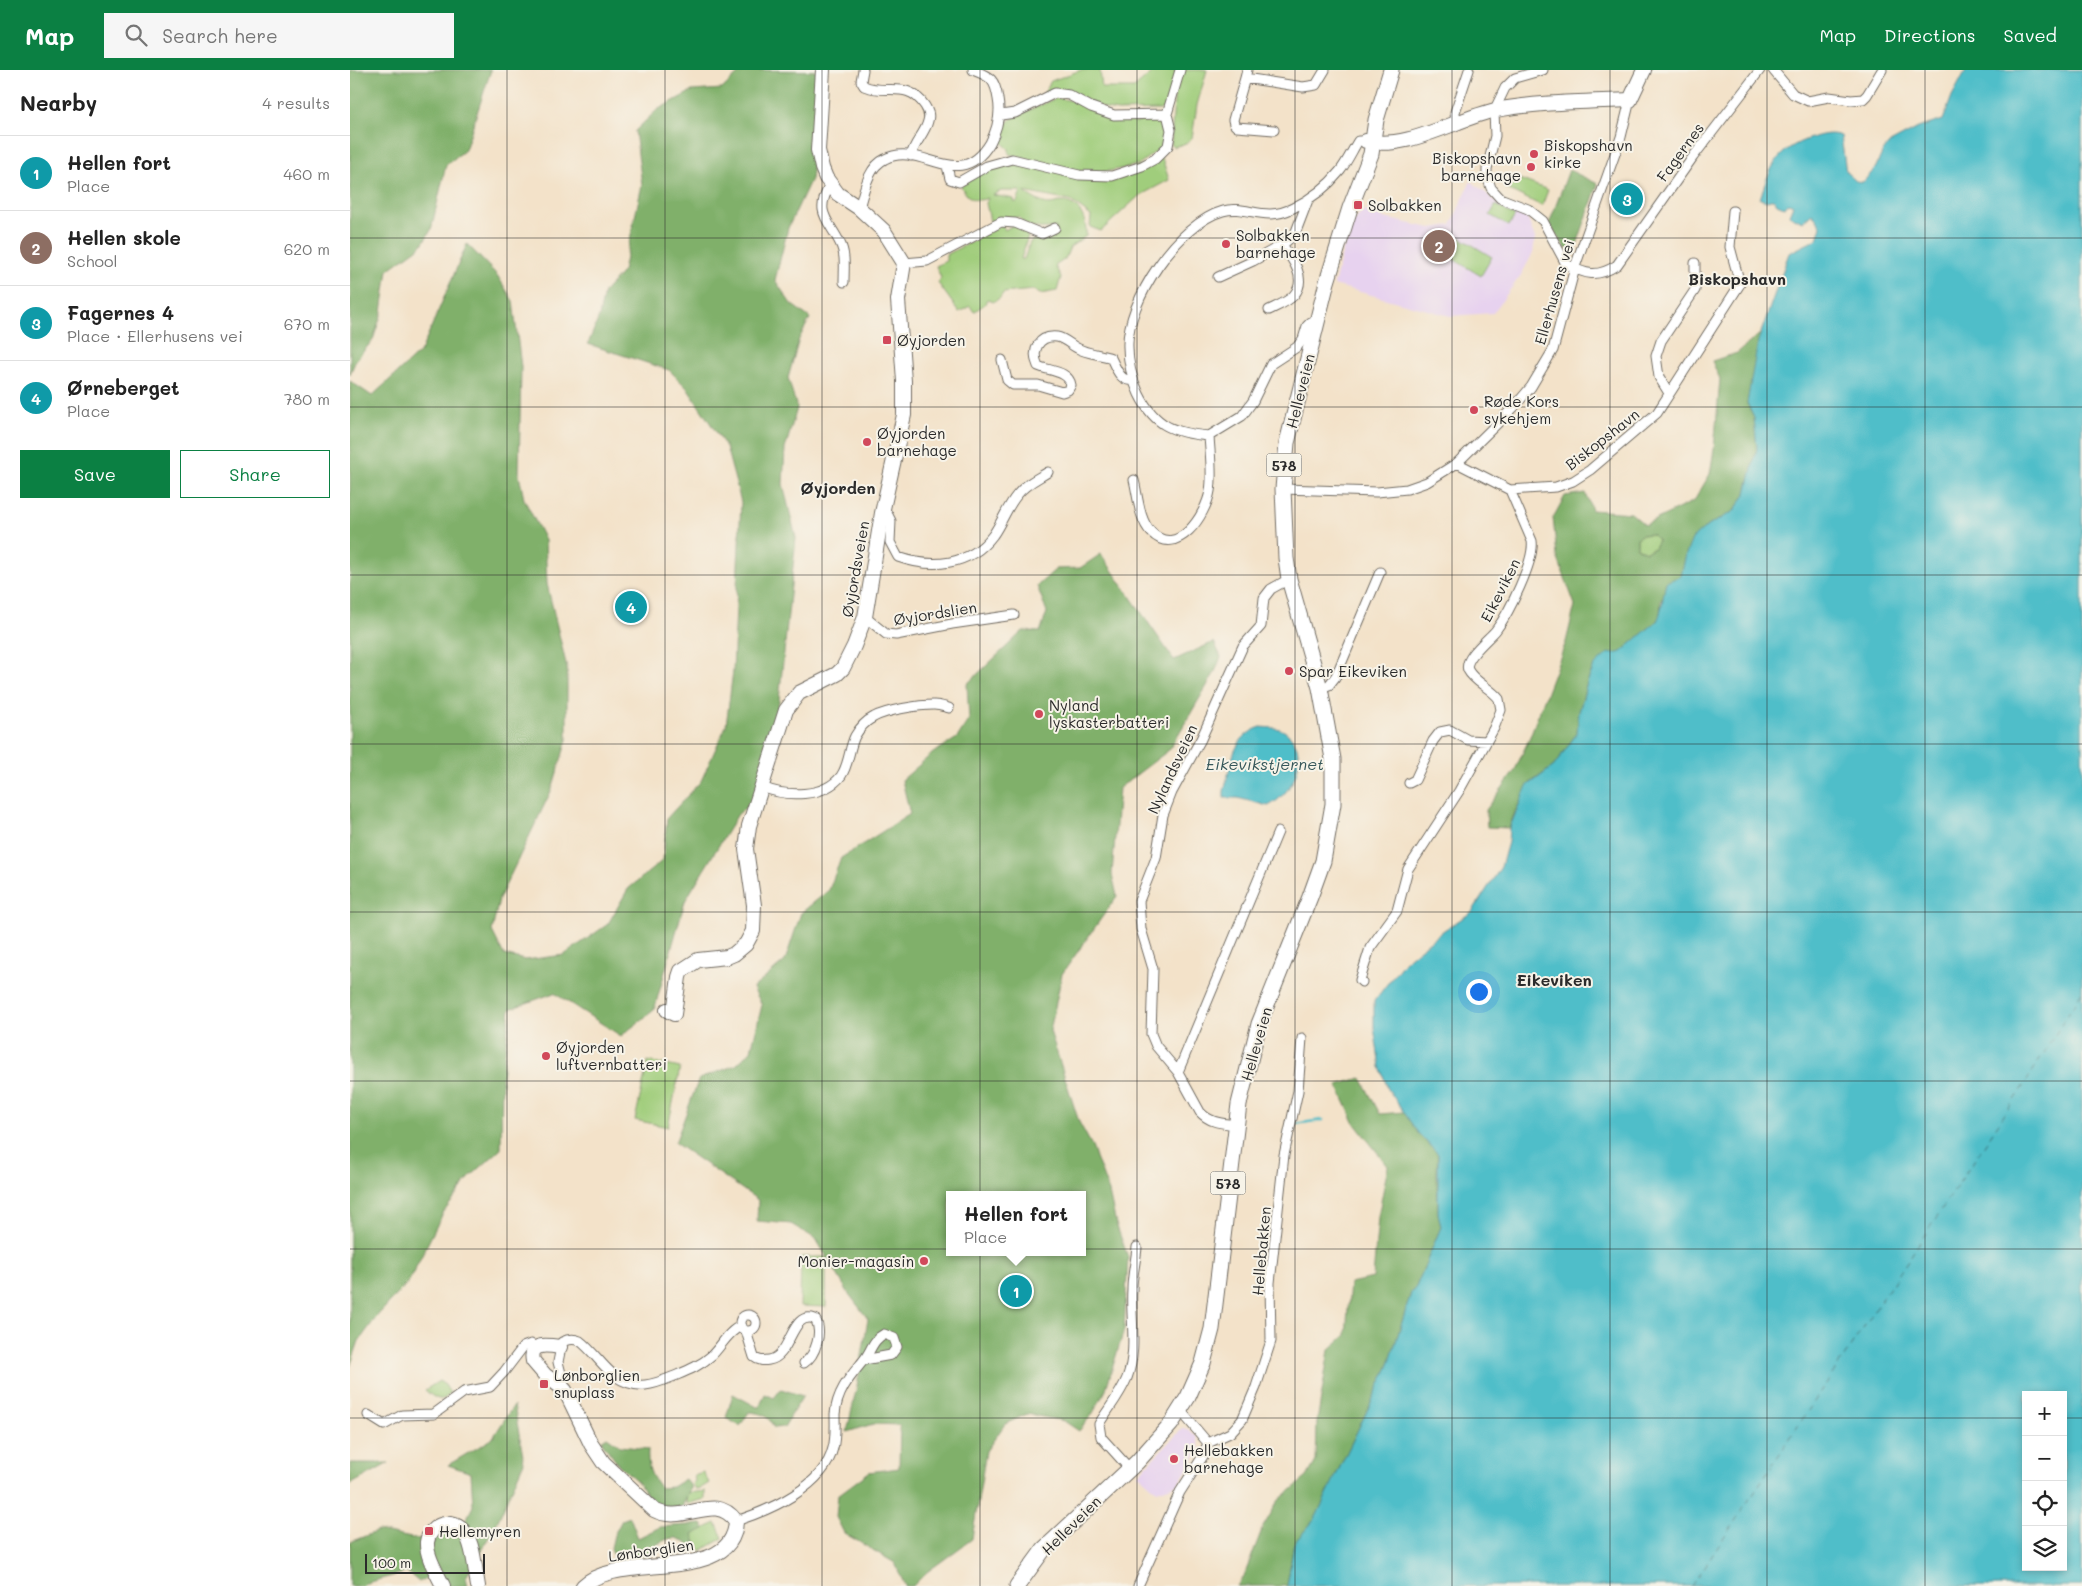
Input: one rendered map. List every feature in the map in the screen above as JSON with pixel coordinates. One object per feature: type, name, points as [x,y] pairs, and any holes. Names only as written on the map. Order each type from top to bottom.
[{"type":"main road","name":"Helleveien","points":[[1017,1586],[1044,1549],[1129,1468],[1171,1424],[1188,1397],[1203,1363],[1212,1329],[1239,1104],[1259,1024],[1310,898],[1322,861],[1333,804],[1333,760],[1320,688],[1289,579],[1284,539],[1283,488],[1287,444],[1316,322],[1350,208],[1369,158],[1370,112],[1384,70]]},
{"type":"main road","name":"Helleveien","points":[[1369,142],[1391,70]]},
{"type":"street","points":[[823,70],[818,157],[822,168],[830,185],[838,194],[859,208],[884,231],[904,263],[927,261],[1001,222],[1015,223],[1042,234],[1055,228]]},
{"type":"street","points":[[863,70],[861,81],[864,86],[906,91],[917,97],[927,110],[928,122],[914,144],[911,156]]},
{"type":"street","points":[[859,208],[868,179],[877,164],[894,156],[911,156],[947,166],[967,164],[979,156],[994,135],[1001,115],[994,82],[986,75],[973,70]]},
{"type":"street","points":[[947,166],[950,179],[956,182],[962,181],[987,166],[1012,159],[1079,175],[1112,176],[1142,166],[1155,159],[1168,146],[1171,130],[1166,114],[1180,70]]},
{"type":"street","points":[[1274,130],[1237,127],[1234,124],[1240,89],[1246,74],[1302,87],[1311,86],[1321,79],[1325,70]]},
{"type":"street","points":[[1456,124],[1455,112],[1469,70]]},
{"type":"street","points":[[1543,70],[1515,78],[1505,88],[1494,111],[1495,136],[1487,176],[1491,188],[1500,198],[1528,209],[1542,221],[1566,264],[1575,266]]},
{"type":"street","points":[[1316,322],[1311,322],[1307,326],[1303,339],[1297,347],[1271,364],[1253,401],[1242,416],[1209,436],[1182,434],[1167,426],[1148,407],[1132,380],[1128,346],[1129,330],[1135,308],[1156,270],[1187,232],[1197,223],[1225,210],[1268,215],[1291,209],[1321,190],[1341,170],[1358,142],[1386,143],[1414,138],[1494,111],[1525,105],[1630,100],[1644,70]]},
{"type":"street","name":"Fagernes","points":[[1575,266],[1593,275],[1607,272],[1617,265],[1693,157],[1760,70]]},
{"type":"street","points":[[1773,70],[1792,94],[1808,101],[1829,97],[1851,100],[1863,99],[1882,70]]},
{"type":"street","points":[[1001,115],[1015,112],[1055,93],[1069,95],[1091,107],[1114,115],[1166,114]]},
{"type":"street","name":"Ellerhusens vei","points":[[1283,488],[1377,492],[1407,489],[1427,482],[1456,463],[1532,387],[1553,350],[1575,266],[1621,136],[1630,100]]},
{"type":"street","points":[[830,185],[824,195],[823,214],[843,251],[844,282]]},
{"type":"street","points":[[1218,277],[1282,245],[1295,234],[1308,200]]},
{"type":"street","name":"Biskopshavn","points":[[1510,490],[1556,487],[1573,481],[1590,470],[1657,413],[1740,284],[1730,247],[1732,211]]},
{"type":"street","points":[[1269,310],[1294,295],[1300,282],[1299,273],[1291,256],[1282,245]]},
{"type":"street","name":"Øyjordsveien","points":[[667,1010],[674,1014],[679,978],[682,970],[698,960],[728,957],[746,944],[753,930],[754,904],[746,849],[750,826],[786,710],[799,693],[837,674],[843,668],[849,659],[865,617],[882,513],[904,415],[904,381],[898,300],[904,263]]},
{"type":"street","points":[[1669,393],[1659,377],[1656,356],[1661,341],[1694,290],[1694,263]]},
{"type":"street","points":[[1002,360],[1007,380],[1013,385],[1038,385],[1062,392],[1068,390],[1071,385],[1067,376],[1038,366],[1035,358],[1035,350],[1041,342],[1050,337],[1059,337],[1078,349],[1111,358],[1123,378],[1132,380]]},
{"type":"street","points":[[1134,480],[1144,519],[1150,531],[1160,539],[1178,539],[1190,530],[1202,515],[1210,492],[1209,436]]},
{"type":"street","points":[[1456,463],[1510,490]]},
{"type":"street","points":[[882,513],[887,513],[891,521],[890,542],[898,557],[915,563],[935,565],[950,562],[967,555],[992,536],[1023,487],[1048,472]]},
{"type":"street","name":"Eikeviken","points":[[1362,982],[1360,980],[1361,975],[1370,948],[1397,911],[1408,869],[1460,791],[1498,721],[1500,704],[1496,695],[1468,670],[1468,664],[1477,650],[1497,629],[1520,586],[1533,550],[1529,532],[1510,490]]},
{"type":"street","points":[[1320,688],[1329,685],[1336,676],[1380,572]]},
{"type":"street","name":"Nylandsveien","points":[[1236,1125],[1213,1122],[1204,1118],[1178,1072],[1156,1046],[1151,1034],[1153,969],[1141,929],[1139,901],[1156,858],[1160,828],[1167,804],[1201,739],[1243,646],[1261,626],[1263,602],[1267,593],[1289,579]]},
{"type":"street","name":"Øyjordslien","points":[[865,617],[886,634],[896,635],[1014,615]]},
{"type":"street","points":[[762,787],[801,794],[824,789],[832,785],[842,775],[854,738],[863,725],[873,717],[935,705],[949,708]]},
{"type":"street","points":[[1409,783],[1414,780],[1433,741],[1440,732],[1450,730],[1468,740],[1487,741]]},
{"type":"street","points":[[1178,1072],[1278,832]]},
{"type":"street","points":[[1357,967],[1371,936],[1391,912],[1397,911]]},
{"type":"street","name":"Hellebakken","points":[[1208,1443],[1230,1433],[1242,1420],[1256,1387],[1271,1341],[1270,1283],[1285,1150],[1298,1091],[1302,1038]]},
{"type":"street","points":[[1129,1468],[1101,1438],[1099,1424],[1117,1397],[1131,1365],[1133,1339],[1132,1287],[1137,1247]]},
{"type":"street","points":[[368,1415],[384,1425],[402,1415],[434,1414],[464,1392],[492,1385],[522,1347],[531,1344],[536,1348],[546,1344],[560,1347],[562,1342],[567,1340],[578,1340],[617,1377],[633,1384],[650,1385],[665,1381],[706,1360],[716,1352],[735,1329],[743,1328],[754,1357],[760,1360],[772,1360],[781,1355],[800,1321],[809,1318],[815,1319],[819,1329],[814,1351],[804,1363]]},
{"type":"street","name":"Lønborglien","points":[[560,1347],[558,1362],[565,1390],[591,1444],[603,1462],[654,1510],[663,1514],[675,1516],[713,1508],[722,1509],[736,1521],[736,1531],[732,1540],[726,1546],[703,1560],[685,1564],[618,1570],[598,1576],[584,1586]]},
{"type":"street","name":"Lønborglien","points":[[536,1348],[532,1358],[535,1365],[565,1390]]},
{"type":"street","points":[[736,1521],[776,1505],[804,1487],[819,1474],[832,1453],[836,1407],[841,1392],[855,1369],[864,1360]]},
{"type":"street","points":[[1138,1586],[1180,1492],[1203,1456],[1208,1443],[1180,1410]]},
{"type":"street","points":[[443,1586],[428,1553],[427,1543],[432,1531],[437,1526],[450,1523],[457,1525],[466,1534],[478,1586]]},
{"type":"shaded area","points":[[1471,181],[1504,208],[1526,215],[1535,238],[1533,253],[1521,275],[1493,313],[1450,316],[1334,285],[1349,227],[1364,210],[1384,218],[1431,228],[1451,225]]},
{"type":"shaded area","name":"Hellebakken barnehage","points":[[1183,1428],[1188,1429],[1197,1437],[1200,1449],[1178,1484],[1157,1491],[1138,1474]]},
{"type":"green space","points":[[350,70],[491,70],[465,150],[446,165],[431,230],[421,246],[388,270],[382,312],[373,340],[356,360],[350,374]]},
{"type":"green space","points":[[742,70],[816,71],[821,106],[811,179],[788,228],[775,280],[791,304],[810,318],[799,339],[788,378],[797,408],[785,449],[783,484],[796,538],[777,719],[753,802],[738,814],[685,901],[654,1010],[621,1036],[554,993],[510,1009],[502,1078],[501,1149],[470,1177],[443,1213],[409,1281],[378,1315],[359,1341],[350,1367],[350,381],[372,396],[421,351],[467,244],[497,275],[513,301],[521,367],[519,475],[524,499],[545,540],[547,584],[567,668],[567,740],[552,789],[499,899],[492,931],[504,955],[525,960],[564,955],[608,924],[628,889],[663,860],[667,818],[701,781],[726,726],[733,671],[741,502],[726,447],[687,388],[669,370],[588,344],[599,317],[604,292],[623,271],[642,185],[635,131],[657,110],[692,91],[722,89]]},
{"type":"green space","points":[[1081,70],[1100,70],[1102,88],[1134,88],[1155,70],[1174,70],[1176,73],[1166,106],[1160,110],[1118,111],[1106,109],[1067,92],[1043,95],[1051,81]]},
{"type":"green space","points":[[1176,70],[1207,70],[1197,105],[1192,138],[1186,143],[1174,147],[1171,145]]},
{"type":"green space","points":[[1056,98],[1074,101],[1110,118],[1133,117],[1135,123],[1139,122],[1142,118],[1162,119],[1166,124],[1166,137],[1162,147],[1139,164],[1098,173],[1068,170],[1009,154],[1009,149],[998,139],[1005,124],[1014,117]]},
{"type":"green space","points":[[1162,158],[1169,180],[1139,196],[1101,231],[1090,227],[1091,216],[1071,201],[1024,192],[1046,204],[1061,202],[1073,205],[1078,208],[1084,218],[1086,236],[1070,247],[1065,259],[1055,266],[1061,277],[1057,291],[1040,294],[1033,290],[1003,293],[1000,298],[993,302],[989,299],[986,300],[986,303],[974,312],[970,306],[959,312],[938,283],[941,278],[936,266],[946,261],[946,255],[1002,225],[1005,230],[1013,225],[1024,230],[1028,236],[1021,259],[1024,259],[1030,242],[1057,227],[1042,228],[1031,226],[1019,217],[990,221],[986,203],[988,198],[975,200],[966,194],[961,186],[995,165],[1006,163],[1102,179]],"holes":[[[1001,191],[1021,191],[1017,202],[1014,202],[1014,199],[993,195]]]},
{"type":"green space","points":[[1569,170],[1598,184],[1576,247],[1566,249],[1549,224]]},
{"type":"green space","name":"Biskopshavn kirke","points":[[1509,175],[1548,190],[1542,206],[1505,188]]},
{"type":"green space","points":[[1496,205],[1515,216],[1509,226],[1490,215]]},
{"type":"green space","points":[[1456,235],[1492,257],[1481,276],[1445,254]]},
{"type":"green space","points":[[1761,333],[1747,403],[1754,418],[1757,448],[1746,493],[1734,511],[1703,529],[1686,554],[1681,576],[1661,600],[1660,616],[1657,621],[1621,652],[1594,666],[1579,712],[1577,733],[1554,766],[1530,783],[1509,828],[1487,827],[1486,810],[1514,772],[1529,739],[1566,642],[1575,605],[1557,556],[1553,518],[1565,496],[1585,493],[1592,510],[1631,513],[1645,525],[1694,501],[1710,474],[1714,449],[1720,379],[1712,361],[1737,353]],"holes":[[[1652,534],[1658,540],[1654,548],[1646,552],[1637,548],[1637,538],[1641,535]]]},
{"type":"green space","points":[[1653,534],[1658,540],[1654,548],[1646,552],[1637,548],[1637,538],[1640,535]]},
{"type":"green space","points":[[1101,554],[1174,660],[1214,642],[1221,657],[1214,674],[1169,750],[1119,788],[1112,874],[1117,896],[1062,974],[1050,1031],[1079,1122],[1091,1144],[1109,1192],[1116,1224],[1128,1257],[1124,1330],[1105,1392],[1093,1413],[1079,1431],[1064,1421],[1027,1414],[1005,1424],[986,1451],[972,1539],[927,1572],[913,1586],[905,1586],[895,1563],[844,1533],[836,1517],[838,1495],[869,1472],[899,1468],[900,1425],[873,1424],[847,1432],[868,1319],[849,1294],[816,1239],[791,1224],[757,1221],[758,1200],[675,1143],[699,1079],[736,1065],[751,1051],[762,1005],[753,988],[785,961],[801,913],[829,890],[841,858],[910,814],[902,780],[933,753],[957,738],[969,719],[967,684],[1023,631],[1040,632],[1047,612],[1037,586],[1056,569],[1080,568]]},
{"type":"green space","points":[[648,1061],[680,1068],[668,1127],[635,1120]]},
{"type":"green space","points":[[1361,1078],[1380,1114],[1404,1112],[1418,1133],[1438,1154],[1438,1213],[1441,1227],[1416,1287],[1411,1293],[1388,1367],[1315,1519],[1294,1543],[1287,1586],[1237,1586],[1244,1576],[1263,1527],[1279,1500],[1307,1477],[1316,1461],[1317,1422],[1329,1350],[1346,1335],[1350,1283],[1373,1278],[1378,1217],[1388,1166],[1355,1124],[1337,1085]]},
{"type":"green space","points":[[801,1257],[826,1257],[826,1307],[800,1306]]},
{"type":"green space","points":[[439,1381],[445,1385],[450,1393],[444,1399],[438,1399],[425,1390]]},
{"type":"green space","points":[[781,1389],[803,1396],[784,1427],[774,1428],[767,1418],[754,1412],[749,1412],[740,1426],[726,1418],[733,1394],[759,1408],[765,1394],[774,1398]]},
{"type":"green space","points":[[514,1405],[524,1462],[496,1525],[466,1577],[468,1586],[436,1586],[430,1576],[419,1582],[407,1572],[366,1583],[363,1586],[350,1586],[350,1542],[378,1531],[421,1540],[437,1530],[462,1528],[473,1506],[471,1473],[448,1465],[492,1439]]},
{"type":"green space","points":[[607,1437],[620,1446],[648,1449],[650,1470],[661,1488],[672,1487],[685,1479],[691,1486],[682,1507],[663,1508],[650,1501],[638,1482],[618,1464],[601,1441]]},
{"type":"green space","points":[[350,1463],[389,1463],[350,1485]]},
{"type":"green space","points":[[703,1472],[709,1483],[695,1489],[692,1484],[695,1481],[694,1475]]},
{"type":"green space","points":[[705,1491],[705,1499],[686,1504],[687,1493]]},
{"type":"green space","points":[[630,1517],[638,1538],[660,1527],[702,1524],[705,1529],[693,1534],[695,1548],[676,1538],[672,1538],[660,1543],[648,1555],[615,1561],[611,1548],[614,1535],[622,1520]]},
{"type":"green space","points":[[716,1523],[723,1538],[701,1551],[692,1534]]},
{"type":"water","points":[[1966,70],[2082,70],[2082,1586],[1287,1586],[1294,1543],[1315,1519],[1388,1367],[1411,1293],[1416,1287],[1441,1227],[1438,1213],[1438,1154],[1418,1133],[1388,1089],[1380,1067],[1374,1027],[1374,1001],[1405,961],[1444,930],[1472,912],[1501,867],[1508,842],[1509,829],[1527,786],[1554,766],[1577,733],[1579,712],[1594,666],[1608,653],[1621,652],[1657,621],[1666,582],[1681,576],[1692,539],[1703,529],[1734,511],[1746,493],[1757,448],[1754,418],[1747,403],[1758,341],[1789,253],[1817,239],[1821,226],[1812,213],[1802,222],[1789,215],[1793,205],[1789,203],[1784,207],[1777,204],[1774,199],[1767,201],[1760,199],[1767,178],[1776,161],[1799,142],[1822,135],[1837,135],[1841,136],[1846,172],[1856,181],[1863,182],[1875,169],[1883,151],[1890,143],[1918,128],[1943,120],[1952,96]]},
{"type":"water","name":"Eikevikstjernet","points":[[1261,727],[1282,730],[1293,739],[1299,760],[1297,772],[1292,782],[1286,792],[1268,806],[1238,798],[1224,798],[1231,762],[1238,745],[1244,737]]},
{"type":"waterway","points":[[1294,1124],[1323,1120]]},
{"type":"ferry route","points":[[1692,1586],[2028,1079],[2082,991]]},
{"type":"place","name":"Biskopshavn kirke","points":[[1534,154]]},
{"type":"place","name":"Biskopshavn barnehage","points":[[1531,167]]},
{"type":"place","name":"Fagernes 4","points":[[1627,199]]},
{"type":"place","name":"Solbakken","points":[[1358,205]]},
{"type":"place","name":"Solbakken barnehage","points":[[1226,244]]},
{"type":"place","name":"Hellen skole","points":[[1439,246]]},
{"type":"place","name":"Øyjorden","points":[[887,340]]},
{"type":"place","name":"Røde Kors sykehjem","points":[[1474,410]]},
{"type":"place","name":"Øyjorden barnehage","points":[[867,442]]},
{"type":"place","name":"Ørneberget","points":[[631,607]]},
{"type":"place","name":"Spar Eikeviken","points":[[1289,671]]},
{"type":"place","name":"Nyland lyskasterbatteri","points":[[1039,714]]},
{"type":"place","name":"Øyjorden luftvernbatteri","points":[[546,1056]]},
{"type":"place","name":"Monier-magasin","points":[[924,1261]]},
{"type":"place","name":"Hellen fort","points":[[1016,1291]]},
{"type":"place","name":"Lønborglien snuplass","points":[[544,1384]]},
{"type":"place","name":"Hellebakken barnehage","points":[[1174,1459]]},
{"type":"place","name":"Hellemyren","points":[[429,1531]]},
{"type":"district","name":"Biskopshavn","points":[[1737,278]]},
{"type":"district","name":"Øyjorden","points":[[838,487]]},
{"type":"district","name":"Eikeviken","points":[[1554,979]]}]
